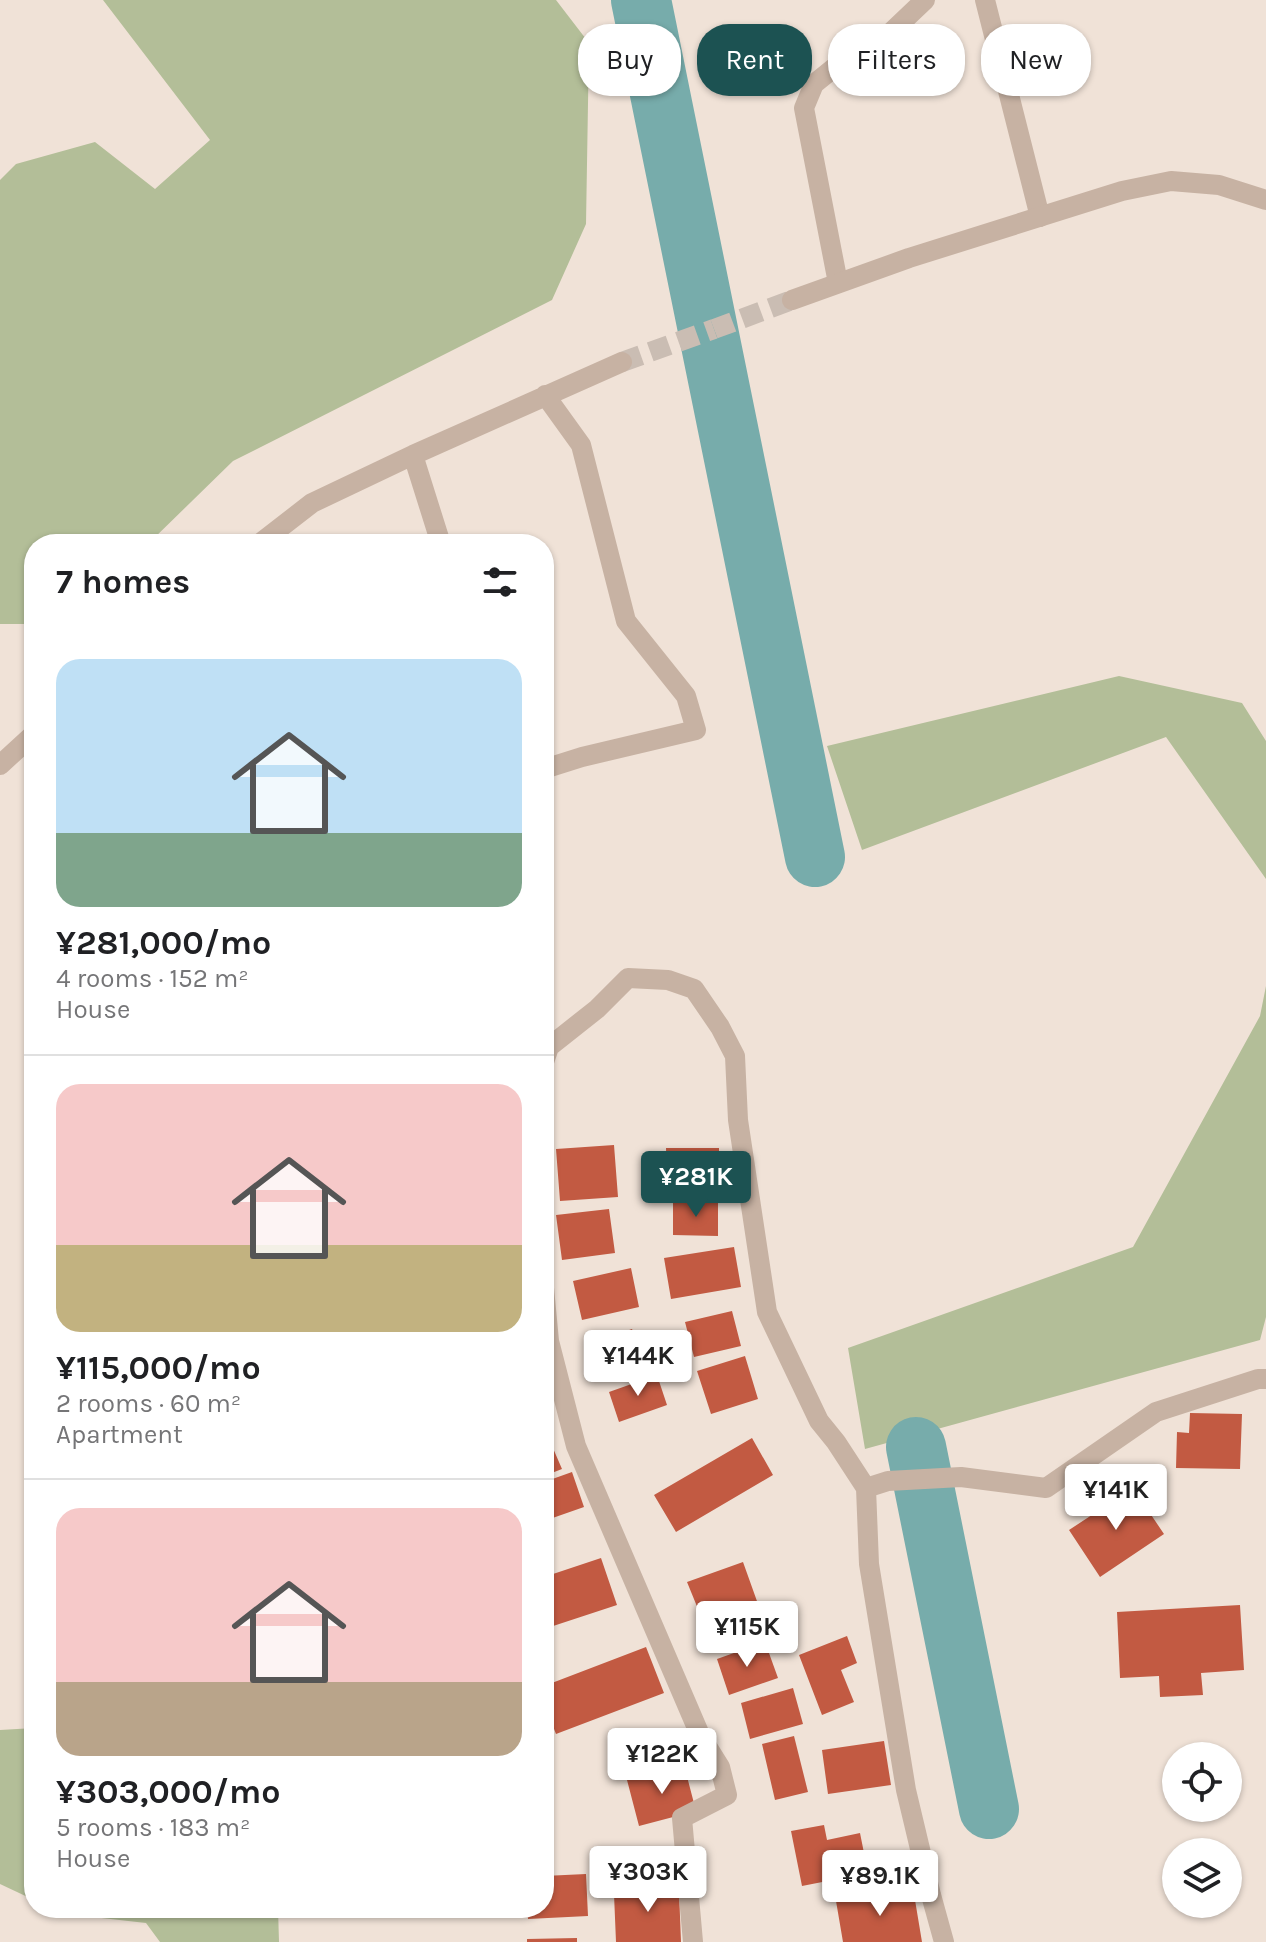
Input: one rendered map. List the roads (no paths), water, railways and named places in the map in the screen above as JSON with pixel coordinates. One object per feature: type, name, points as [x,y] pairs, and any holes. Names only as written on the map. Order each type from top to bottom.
[{"type":"street","points":[[838,283],[804,108],[814,84],[835,67],[885,38],[925,0]]},
{"type":"street","points":[[985,0],[1040,217]]},
{"type":"street","points":[[792,300],[909,258],[1122,191],[1171,181],[1219,185],[1266,200]]},
{"type":"street","points":[[272,534],[312,503],[622,362]]},
{"type":"street","points":[[545,395],[581,445],[626,621],[686,696],[696,730],[554,766]]},
{"type":"street","points":[[413,455],[438,534]]},
{"type":"street","points":[[0,765],[24,743]]},
{"type":"street","points":[[554,1046],[628,978],[668,980],[694,989],[735,1056],[738,1120],[767,1312],[819,1421],[866,1488],[869,1564],[904,1775],[944,1942]]},
{"type":"street","points":[[554,1360],[576,1446],[700,1735],[720,1767],[727,1795],[682,1818],[693,1942]]},
{"type":"street","points":[[866,1488],[888,1481],[961,1477],[1046,1488],[1156,1412],[1266,1379]]},
{"type":"waterway","points":[[641,0],[815,857]]},
{"type":"waterway","points":[[916,1447],[989,1809]]},
{"type":"tunnel","points":[[714,329],[792,300]]},
{"type":"tunnel","points":[[622,362],[714,329]]}]
